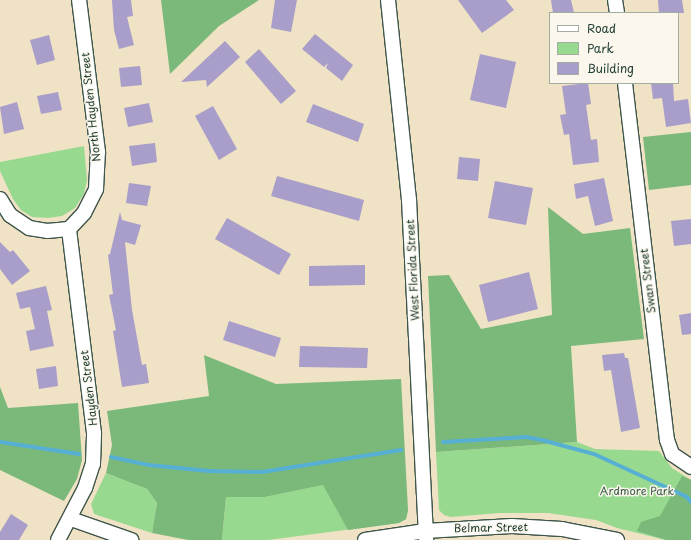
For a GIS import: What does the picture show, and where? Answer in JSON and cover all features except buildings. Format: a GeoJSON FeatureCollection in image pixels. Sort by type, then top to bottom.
{"type":"FeatureCollection","features":[{"type":"Feature","properties":{"kind":"street","name":"North Hayden Street"},"geometry":{"type":"LineString","coordinates":[[70,230],[84,213],[96,189],[98,152],[79,0]]}},
{"type":"Feature","properties":{"kind":"street","name":"West Florida Street"},"geometry":{"type":"LineString","coordinates":[[388,0],[409,200],[425,536]]}},
{"type":"Feature","properties":{"kind":"street"},"geometry":{"type":"LineString","coordinates":[[615,0],[617,12]]}},
{"type":"Feature","properties":{"kind":"street","name":"Swan Street"},"geometry":{"type":"LineString","coordinates":[[625,84],[666,440],[672,454],[691,468]]}},
{"type":"Feature","properties":{"kind":"street"},"geometry":{"type":"LineString","coordinates":[[0,199],[10,215],[29,228],[47,231],[70,230]]}},
{"type":"Feature","properties":{"kind":"street","name":"Hayden Street"},"geometry":{"type":"LineString","coordinates":[[58,540],[71,519],[93,464],[94,433],[70,230]]}},
{"type":"Feature","properties":{"kind":"street"},"geometry":{"type":"LineString","coordinates":[[71,519],[131,540]]}},
{"type":"Feature","properties":{"kind":"street","name":"Belmar Street"},"geometry":{"type":"LineString","coordinates":[[365,540],[425,536],[512,526],[562,529],[617,540]]}},
{"type":"Feature","properties":{"kind":"green space"},"geometry":{"type":"Polygon","coordinates":[[[161,0],[259,0],[219,26],[170,74],[161,0]]]}},
{"type":"Feature","properties":{"kind":"green space"},"geometry":{"type":"Polygon","coordinates":[[[691,132],[691,185],[649,190],[643,137],[691,132]]]}},
{"type":"Feature","properties":{"kind":"green space"},"geometry":{"type":"Polygon","coordinates":[[[84,146],[87,180],[84,194],[75,208],[62,216],[48,218],[32,217],[21,210],[13,199],[0,171],[0,162],[84,146]]]}},
{"type":"Feature","properties":{"kind":"green space"},"geometry":{"type":"Polygon","coordinates":[[[548,207],[583,234],[630,228],[644,339],[571,346],[577,442],[436,452],[428,276],[449,275],[481,329],[552,315],[548,207]]]}},
{"type":"Feature","properties":{"kind":"green space"},"geometry":{"type":"Polygon","coordinates":[[[204,355],[276,384],[401,379],[408,510],[406,519],[399,523],[348,530],[323,485],[265,497],[226,497],[222,540],[188,540],[152,533],[157,503],[147,489],[106,473],[112,445],[107,411],[209,396],[204,355]]]}},
{"type":"Feature","properties":{"kind":"green space"},"geometry":{"type":"Polygon","coordinates":[[[0,387],[8,408],[78,403],[82,460],[77,479],[64,501],[0,470],[0,387]]]}},
{"type":"Feature","properties":{"kind":"green space","name":"Ardmore Park"},"geometry":{"type":"Polygon","coordinates":[[[577,442],[595,449],[659,451],[672,468],[691,480],[666,540],[617,528],[596,520],[548,513],[500,513],[451,517],[444,515],[439,510],[436,452],[577,442]]]}},
{"type":"Feature","properties":{"kind":"green space"},"geometry":{"type":"Polygon","coordinates":[[[106,473],[147,489],[157,503],[152,533],[94,514],[91,504],[106,473]]]}},
{"type":"Feature","properties":{"kind":"green space"},"geometry":{"type":"Polygon","coordinates":[[[682,476],[691,480],[691,540],[666,540],[637,531],[641,522],[660,516],[682,476]]]}},
{"type":"Feature","properties":{"kind":"green space"},"geometry":{"type":"Polygon","coordinates":[[[323,485],[408,511],[406,519],[399,523],[268,540],[222,540],[226,497],[265,497],[323,485]]]}},
{"type":"Feature","properties":{"kind":"waterway"},"geometry":{"type":"LineString","coordinates":[[443,442],[526,437],[542,440],[594,454],[687,497],[691,502]]}},
{"type":"Feature","properties":{"kind":"waterway"},"geometry":{"type":"LineString","coordinates":[[0,442],[79,454]]}},
{"type":"Feature","properties":{"kind":"waterway"},"geometry":{"type":"LineString","coordinates":[[111,457],[148,465],[209,471],[262,472],[401,450]]}}]}
